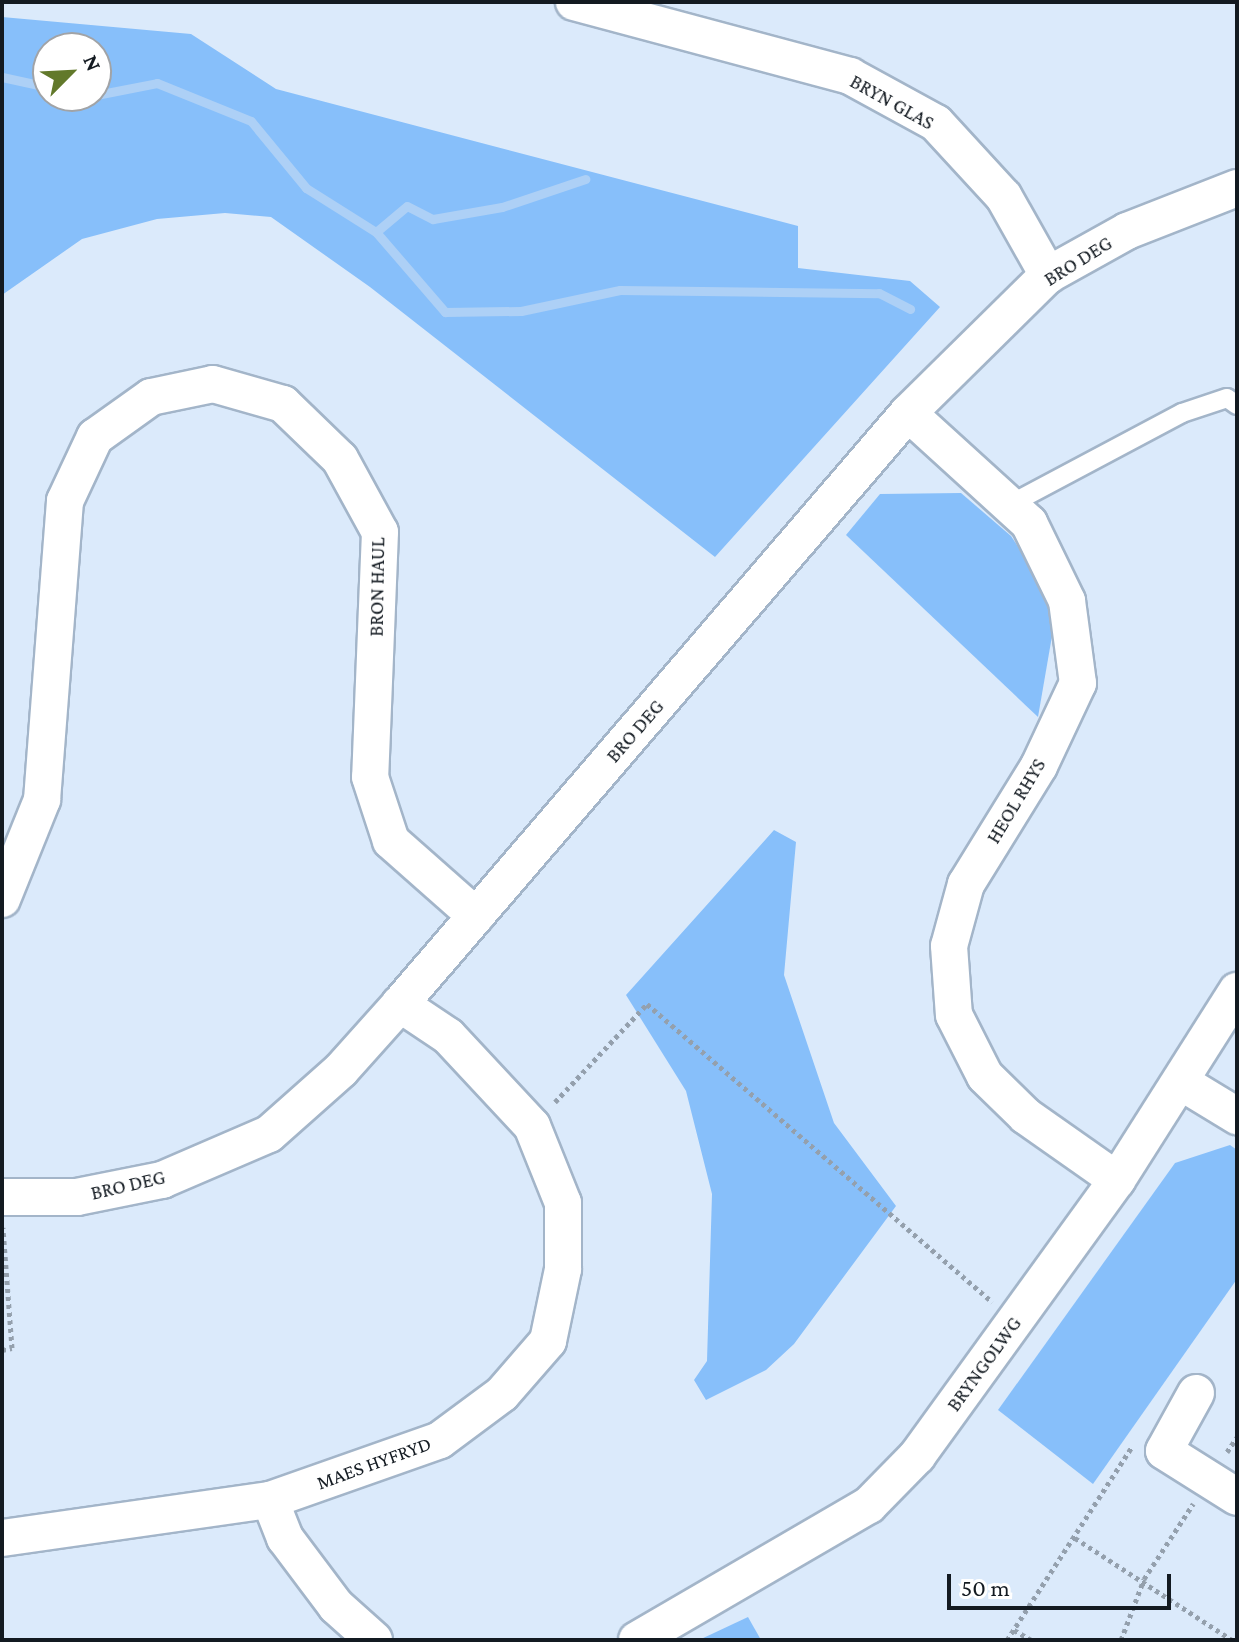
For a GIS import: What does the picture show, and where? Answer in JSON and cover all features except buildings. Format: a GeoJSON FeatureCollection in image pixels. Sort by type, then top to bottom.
{"type":"FeatureCollection","features":[{"type":"Feature","properties":{"kind":"street","name":"BRYN GLAS"},"geometry":{"type":"LineString","coordinates":[[574,2],[850,76],[936,123],[1004,197],[1048,275]]}},
{"type":"Feature","properties":{"kind":"street","name":"BRO DEG"},"geometry":{"type":"LineString","coordinates":[[2,1197],[77,1197],[162,1180],[269,1134],[341,1070],[400,1004],[908,413],[1048,275],[1127,231],[1237,188]]}},
{"type":"Feature","properties":{"kind":"street","name":"BRON HAUL"},"geometry":{"type":"LineString","coordinates":[[2,899],[42,800],[65,501],[95,437],[151,397],[213,384],[283,404],[340,459],[380,532],[370,777],[391,841],[476,916]]}},
{"type":"Feature","properties":{"kind":"street","name":"HEOL RHYS"},"geometry":{"type":"LineString","coordinates":[[908,413],[1029,523],[1067,601],[1078,683],[1039,766],[966,884],[949,946],[954,1015],[985,1076],[1026,1116],[1117,1180]]}},
{"type":"Feature","properties":{"kind":"street","name":"BRYNGOLWG"},"geometry":{"type":"LineString","coordinates":[[637,1640],[869,1505],[917,1456],[1117,1180],[1237,991]]}},
{"type":"Feature","properties":{"kind":"street","name":"MAES HYFRYD"},"geometry":{"type":"LineString","coordinates":[[2,1538],[270,1500],[440,1440],[502,1394],[548,1341],[563,1269],[563,1203],[532,1126],[448,1036],[400,1004]]}},
{"type":"Feature","properties":{"kind":"street"},"geometry":{"type":"LineString","coordinates":[[1181,1082],[1237,1116]]}},
{"type":"Feature","properties":{"kind":"street"},"geometry":{"type":"LineString","coordinates":[[1196,1393],[1164,1451],[1223,1489]]}},
{"type":"Feature","properties":{"kind":"street"},"geometry":{"type":"LineString","coordinates":[[270,1500],[285,1538],[336,1606],[374,1640]]}},
{"type":"Feature","properties":{"kind":"lane"},"geometry":{"type":"LineString","coordinates":[[1009,505],[1182,413],[1227,398],[1237,405]]}},
{"type":"Feature","properties":{"kind":"path"},"geometry":{"type":"LineString","coordinates":[[532,1126],[647,1004],[1015,1321]]}},
{"type":"Feature","properties":{"kind":"path"},"geometry":{"type":"LineString","coordinates":[[2,1220],[12,1348],[2,1350]]}},
{"type":"Feature","properties":{"kind":"path"},"geometry":{"type":"LineString","coordinates":[[1121,1640],[1144,1579],[1223,1489],[1237,1437]]}},
{"type":"Feature","properties":{"kind":"path"},"geometry":{"type":"LineString","coordinates":[[1007,1640],[1131,1448],[1164,1451]]}},
{"type":"Feature","properties":{"kind":"path"},"geometry":{"type":"LineString","coordinates":[[1075,1538],[1144,1579],[1232,1640]]}},
{"type":"Feature","properties":{"kind":"path"},"geometry":{"type":"LineString","coordinates":[[1014,1630],[1031,1640]]}},
{"type":"Feature","properties":{"kind":"shaded area"},"geometry":{"type":"Polygon","coordinates":[[[2,17],[191,34],[276,89],[798,226],[798,268],[910,281],[940,307],[715,557],[370,287],[271,217],[225,213],[157,219],[82,239],[2,295],[2,17]]]}},
{"type":"Feature","properties":{"kind":"shaded area"},"geometry":{"type":"Polygon","coordinates":[[[961,493],[1011,536],[1045,587],[1052,636],[1038,717],[846,535],[880,494],[961,493]]]}},
{"type":"Feature","properties":{"kind":"shaded area"},"geometry":{"type":"Polygon","coordinates":[[[774,830],[796,842],[784,975],[834,1123],[896,1206],[794,1344],[766,1370],[706,1400],[694,1380],[707,1361],[712,1194],[686,1091],[626,995],[774,830]]]}},
{"type":"Feature","properties":{"kind":"shaded area"},"geometry":{"type":"Polygon","coordinates":[[[1230,1145],[1237,1150],[1237,1279],[1093,1484],[998,1410],[1175,1163],[1230,1145]]]}},
{"type":"Feature","properties":{"kind":"shaded area"},"geometry":{"type":"Polygon","coordinates":[[[748,1617],[761,1640],[699,1640],[748,1617]]]}},
{"type":"Feature","properties":{"kind":"waterway"},"geometry":{"type":"LineString","coordinates":[[2,77],[32,84]]}},
{"type":"Feature","properties":{"kind":"waterway"},"geometry":{"type":"LineString","coordinates":[[112,92],[157,83],[251,121],[306,188],[376,232],[445,312],[521,311],[620,290],[879,293],[910,309]]}},
{"type":"Feature","properties":{"kind":"waterway"},"geometry":{"type":"LineString","coordinates":[[376,232],[407,206],[433,219],[502,207],[585,179]]}}]}
